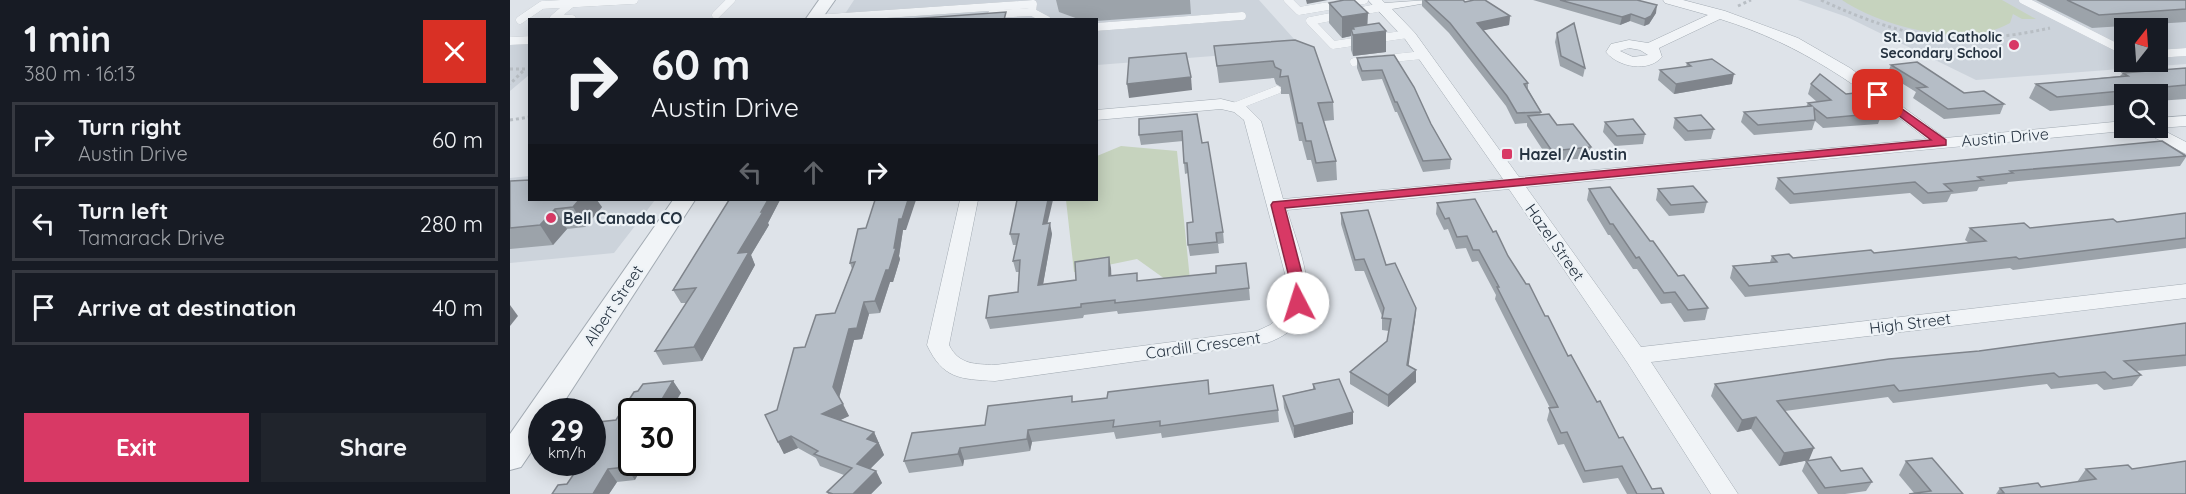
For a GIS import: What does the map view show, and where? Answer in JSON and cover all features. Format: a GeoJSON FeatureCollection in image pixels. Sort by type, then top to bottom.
{"type":"FeatureCollection","features":[{"type":"Feature","properties":{"kind":"street"},"geometry":{"type":"LineString","coordinates":[[814,18],[827,0]]}},
{"type":"Feature","properties":{"kind":"street"},"geometry":{"type":"LineString","coordinates":[[1373,2],[1422,0]]}},
{"type":"Feature","properties":{"kind":"street"},"geometry":{"type":"LineString","coordinates":[[1669,0],[1726,11],[1829,61],[1942,143]]}},
{"type":"Feature","properties":{"kind":"street","name":"Hazel Street"},"geometry":{"type":"LineString","coordinates":[[1373,2],[1408,34],[1515,183],[1635,356],[1725,494]]}},
{"type":"Feature","properties":{"kind":"street"},"geometry":{"type":"LineString","coordinates":[[1649,48],[1726,11]]}},
{"type":"Feature","properties":{"kind":"street"},"geometry":{"type":"LineString","coordinates":[[1098,115],[1221,104],[1236,106]]}},
{"type":"Feature","properties":{"kind":"street","name":"Cardill Crescent"},"geometry":{"type":"LineString","coordinates":[[969,201],[938,345],[944,360],[958,370],[994,373],[1260,338],[1277,333],[1292,318],[1298,303],[1298,285],[1278,205],[1253,121],[1246,111],[1236,106]]}},
{"type":"Feature","properties":{"kind":"street"},"geometry":{"type":"LineString","coordinates":[[2168,122],[2186,121]]}},
{"type":"Feature","properties":{"kind":"street","name":"Austin Drive"},"geometry":{"type":"LineString","coordinates":[[1278,205],[2114,127]]}},
{"type":"Feature","properties":{"kind":"street"},"geometry":{"type":"LineString","coordinates":[[2166,138],[2186,149]]}},
{"type":"Feature","properties":{"kind":"street","name":"Albert Street"},"geometry":{"type":"LineString","coordinates":[[551,398],[683,201]]}},
{"type":"Feature","properties":{"kind":"street","name":"High Street"},"geometry":{"type":"LineString","coordinates":[[1635,356],[2186,291]]}},
{"type":"Feature","properties":{"kind":"street","name":"Albert Street"},"geometry":{"type":"LineString","coordinates":[[510,458],[528,432]]}},
{"type":"Feature","properties":{"kind":"lane"},"geometry":{"type":"LineString","coordinates":[[520,20],[542,5],[634,0]]}},
{"type":"Feature","properties":{"kind":"lane"},"geometry":{"type":"LineString","coordinates":[[716,15],[731,0]]}},
{"type":"Feature","properties":{"kind":"lane"},"geometry":{"type":"LineString","coordinates":[[1288,0],[1299,11],[1373,2]]}},
{"type":"Feature","properties":{"kind":"lane"},"geometry":{"type":"LineString","coordinates":[[2023,0],[2114,46]]}},
{"type":"Feature","properties":{"kind":"lane"},"geometry":{"type":"LineString","coordinates":[[1373,2],[1310,21],[1333,45],[1408,34]]}},
{"type":"Feature","properties":{"kind":"lane"},"geometry":{"type":"LineString","coordinates":[[554,18],[572,3]]}},
{"type":"Feature","properties":{"kind":"lane"},"geometry":{"type":"LineString","coordinates":[[929,18],[1033,8]]}},
{"type":"Feature","properties":{"kind":"lane"},"geometry":{"type":"LineString","coordinates":[[833,18],[1033,8],[1043,18]]}},
{"type":"Feature","properties":{"kind":"lane"},"geometry":{"type":"LineString","coordinates":[[1098,27],[1242,16]]}},
{"type":"Feature","properties":{"kind":"lane"},"geometry":{"type":"LineString","coordinates":[[510,41],[528,40]]}},
{"type":"Feature","properties":{"kind":"lane"},"geometry":{"type":"LineString","coordinates":[[2168,53],[2186,52]]}},
{"type":"Feature","properties":{"kind":"lane"},"geometry":{"type":"LineString","coordinates":[[1354,62],[1423,55]]}},
{"type":"Feature","properties":{"kind":"lane"},"geometry":{"type":"LineString","coordinates":[[1236,106],[1266,92],[1277,90]]}},
{"type":"Feature","properties":{"kind":"path"},"geometry":{"type":"LineString","coordinates":[[1726,11],[1751,0]]}},
{"type":"Feature","properties":{"kind":"path"},"geometry":{"type":"LineString","coordinates":[[1821,0],[1872,24],[1938,39],[2000,39],[2052,27],[2075,26]]}},
{"type":"Feature","properties":{"kind":"path"},"geometry":{"type":"LineString","coordinates":[[510,69],[525,69],[510,84]]}},
{"type":"Feature","properties":{"kind":"path"},"geometry":{"type":"LineString","coordinates":[[510,120],[528,117]]}},
{"type":"Feature","properties":{"kind":"shaded area"},"geometry":{"type":"Polygon","coordinates":[[[854,0],[1259,0],[1303,49],[1098,65],[1098,18],[842,18],[854,0]]]}},
{"type":"Feature","properties":{"kind":"shaded area","name":"St. David Catholic Secondary School"},"geometry":{"type":"Polygon","coordinates":[[[1798,0],[2186,0],[2186,64],[2168,65],[2168,18],[2114,18],[2114,69],[1976,80],[1847,17],[1798,0]]]}},
{"type":"Feature","properties":{"kind":"shaded area"},"geometry":{"type":"Polygon","coordinates":[[[528,44],[528,76],[510,91],[510,45],[528,44]]]}},
{"type":"Feature","properties":{"kind":"shaded area"},"geometry":{"type":"Polygon","coordinates":[[[528,176],[528,201],[654,201],[614,253],[510,263],[510,178],[528,176]]]}},
{"type":"Feature","properties":{"kind":"green space"},"geometry":{"type":"Polygon","coordinates":[[[1842,0],[2002,0],[2036,19],[2022,19],[2013,14],[2010,23],[1992,31],[1948,34],[1901,26],[1879,19],[1842,0]]]}},
{"type":"Feature","properties":{"kind":"green space"},"geometry":{"type":"Polygon","coordinates":[[[1121,146],[1177,151],[1190,280],[1165,279],[1137,259],[1074,272],[1066,201],[1098,201],[1098,156],[1121,146]]]}},
{"type":"Feature","properties":{"kind":"building"},"geometry":{"type":"Polygon","coordinates":[[[1354,0],[1368,13],[1342,17],[1329,3],[1354,0]]]}},
{"type":"Feature","properties":{"kind":"building"},"geometry":{"type":"Polygon","coordinates":[[[1425,0],[1463,0],[1465,2],[1485,0],[1510,16],[1477,23],[1528,83],[1524,84],[1541,112],[1517,113],[1507,96],[1450,23],[1425,0]]]}},
{"type":"Feature","properties":{"kind":"building"},"geometry":{"type":"Polygon","coordinates":[[[1560,0],[1637,0],[1657,5],[1651,16],[1645,19],[1631,14],[1622,17],[1560,0]]]}},
{"type":"Feature","properties":{"kind":"building"},"geometry":{"type":"Polygon","coordinates":[[[2067,0],[2186,0],[2186,9],[2099,15],[2067,0]]]}},
{"type":"Feature","properties":{"kind":"building"},"geometry":{"type":"Polygon","coordinates":[[[1006,12],[1004,18],[924,18],[1006,12]]]}},
{"type":"Feature","properties":{"kind":"building"},"geometry":{"type":"Polygon","coordinates":[[[1379,23],[1386,31],[1353,35],[1351,29],[1354,29],[1353,27],[1379,23]]]}},
{"type":"Feature","properties":{"kind":"building"},"geometry":{"type":"Polygon","coordinates":[[[1574,23],[1585,68],[1561,56],[1557,33],[1574,23]]]}},
{"type":"Feature","properties":{"kind":"building"},"geometry":{"type":"Polygon","coordinates":[[[1295,40],[1314,47],[1333,102],[1318,103],[1336,161],[1316,163],[1311,141],[1306,141],[1302,123],[1298,123],[1288,76],[1280,77],[1281,70],[1275,67],[1273,61],[1217,66],[1214,46],[1295,40]]]}},
{"type":"Feature","properties":{"kind":"building"},"geometry":{"type":"Polygon","coordinates":[[[1186,53],[1191,77],[1127,84],[1129,58],[1186,53]]]}},
{"type":"Feature","properties":{"kind":"building"},"geometry":{"type":"Polygon","coordinates":[[[1394,55],[1414,87],[1451,159],[1423,161],[1382,70],[1362,71],[1357,58],[1394,55]]]}},
{"type":"Feature","properties":{"kind":"building"},"geometry":{"type":"Polygon","coordinates":[[[1712,59],[1734,74],[1676,84],[1660,70],[1691,66],[1687,63],[1712,59]]]}},
{"type":"Feature","properties":{"kind":"building"},"geometry":{"type":"Polygon","coordinates":[[[1917,62],[1964,93],[1984,91],[2004,104],[1948,109],[1917,88],[1927,87],[1891,65],[1917,62]]]}},
{"type":"Feature","properties":{"kind":"building"},"geometry":{"type":"Polygon","coordinates":[[[2186,68],[2186,85],[2168,87],[2168,84],[2114,84],[2114,92],[2057,97],[2036,84],[2128,76],[2123,73],[2168,72],[2168,69],[2186,68]]]}},
{"type":"Feature","properties":{"kind":"building"},"geometry":{"type":"Polygon","coordinates":[[[1820,74],[1846,94],[1855,93],[1882,113],[1827,118],[1814,108],[1815,120],[1758,125],[1744,112],[1812,106],[1808,103],[1831,100],[1811,84],[1820,74]]]}},
{"type":"Feature","properties":{"kind":"building"},"geometry":{"type":"Polygon","coordinates":[[[1197,114],[1202,143],[1208,142],[1223,232],[1216,233],[1217,242],[1188,245],[1187,223],[1193,222],[1187,163],[1184,163],[1182,131],[1139,135],[1139,119],[1197,114]]]}},
{"type":"Feature","properties":{"kind":"building"},"geometry":{"type":"Polygon","coordinates":[[[1549,114],[1557,125],[1573,124],[1591,147],[1552,151],[1528,116],[1549,114]]]}},
{"type":"Feature","properties":{"kind":"building"},"geometry":{"type":"Polygon","coordinates":[[[1701,115],[1714,129],[1688,131],[1675,118],[1701,115]]]}},
{"type":"Feature","properties":{"kind":"building"},"geometry":{"type":"Polygon","coordinates":[[[1633,119],[1645,134],[1617,136],[1605,122],[1633,119]]]}},
{"type":"Feature","properties":{"kind":"building"},"geometry":{"type":"Polygon","coordinates":[[[2162,141],[2186,156],[2010,171],[2013,173],[1978,177],[1983,180],[1944,184],[1952,191],[1928,193],[1915,182],[1794,194],[1778,178],[2162,141]]]}},
{"type":"Feature","properties":{"kind":"building"},"geometry":{"type":"Polygon","coordinates":[[[528,180],[528,201],[578,201],[573,207],[555,209],[540,225],[510,228],[510,181],[528,180]]]}},
{"type":"Feature","properties":{"kind":"building"},"geometry":{"type":"Polygon","coordinates":[[[1693,186],[1707,202],[1671,205],[1658,189],[1693,186]]]}},
{"type":"Feature","properties":{"kind":"building"},"geometry":{"type":"Polygon","coordinates":[[[1610,187],[1678,276],[1684,275],[1708,308],[1688,310],[1675,292],[1664,293],[1639,257],[1636,258],[1613,224],[1610,224],[1589,189],[1610,187]]]}},
{"type":"Feature","properties":{"kind":"building"},"geometry":{"type":"Polygon","coordinates":[[[1475,199],[1493,232],[1496,231],[1508,256],[1526,284],[1529,284],[1545,316],[1548,316],[1568,356],[1571,355],[1597,402],[1600,401],[1619,438],[1623,437],[1652,489],[1661,488],[1664,494],[1637,494],[1622,466],[1585,471],[1567,432],[1561,433],[1549,408],[1558,407],[1479,250],[1473,250],[1467,236],[1457,237],[1449,218],[1445,219],[1437,203],[1475,199]]]}},
{"type":"Feature","properties":{"kind":"building"},"geometry":{"type":"Polygon","coordinates":[[[728,201],[767,201],[738,253],[749,252],[694,347],[655,351],[696,288],[673,290],[728,201]]]}},
{"type":"Feature","properties":{"kind":"building"},"geometry":{"type":"Polygon","coordinates":[[[875,201],[908,201],[902,219],[899,219],[894,248],[896,248],[889,270],[886,270],[875,301],[864,302],[857,328],[849,329],[833,387],[843,404],[822,414],[874,432],[867,439],[878,443],[857,464],[876,471],[853,494],[833,494],[827,492],[852,468],[814,454],[818,451],[791,436],[778,442],[765,415],[777,410],[794,348],[805,347],[816,315],[835,313],[855,262],[850,263],[858,229],[866,228],[875,201]]]}},
{"type":"Feature","properties":{"kind":"building"},"geometry":{"type":"Polygon","coordinates":[[[1017,201],[1048,201],[1043,224],[1050,223],[1038,285],[1076,280],[1075,262],[1109,257],[1109,276],[1137,273],[1137,281],[1216,273],[1216,266],[1246,263],[1249,288],[1115,303],[1115,300],[1081,304],[1081,307],[986,318],[989,296],[1018,292],[1020,260],[1013,261],[1019,234],[1010,234],[1017,201]]]}},
{"type":"Feature","properties":{"kind":"building"},"geometry":{"type":"Polygon","coordinates":[[[1368,210],[1386,265],[1395,263],[1416,308],[1407,365],[1416,370],[1388,395],[1350,372],[1387,341],[1391,319],[1382,318],[1384,308],[1364,259],[1355,260],[1341,213],[1368,210]]]}},
{"type":"Feature","properties":{"kind":"building"},"geometry":{"type":"Polygon","coordinates":[[[2186,213],[2186,238],[2019,259],[2016,257],[1749,286],[1733,266],[1777,262],[1772,256],[1789,254],[1793,258],[1871,250],[1874,253],[1986,241],[1970,228],[2024,223],[2030,228],[2113,219],[2117,222],[2186,213]]]}},
{"type":"Feature","properties":{"kind":"building"},"geometry":{"type":"Polygon","coordinates":[[[2186,323],[2186,355],[2124,361],[2141,375],[2113,379],[2105,372],[2059,377],[2054,373],[1899,391],[1894,385],[1777,401],[1814,448],[1784,453],[1756,417],[1742,420],[1715,384],[1889,359],[1979,351],[2186,323]]]}},
{"type":"Feature","properties":{"kind":"building"},"geometry":{"type":"Polygon","coordinates":[[[1339,379],[1353,412],[1294,426],[1283,396],[1315,389],[1313,384],[1339,379]]]}},
{"type":"Feature","properties":{"kind":"building"},"geometry":{"type":"Polygon","coordinates":[[[1208,380],[1209,394],[1273,385],[1278,410],[1160,426],[1160,421],[1113,427],[1114,420],[1028,430],[1027,439],[960,448],[958,454],[904,461],[912,433],[985,425],[988,406],[1072,396],[1072,402],[1107,398],[1108,392],[1208,380]]]}},
{"type":"Feature","properties":{"kind":"building"},"geometry":{"type":"Polygon","coordinates":[[[673,381],[663,398],[630,398],[643,384],[673,381]]]}},
{"type":"Feature","properties":{"kind":"building"},"geometry":{"type":"Polygon","coordinates":[[[618,417],[618,468],[608,469],[606,472],[606,421],[616,420],[618,417]]]}},
{"type":"Feature","properties":{"kind":"building"},"geometry":{"type":"Polygon","coordinates":[[[1831,457],[1841,471],[1862,468],[1872,482],[1825,488],[1806,461],[1831,457]]]}},
{"type":"Feature","properties":{"kind":"building"},"geometry":{"type":"Polygon","coordinates":[[[1932,458],[1963,494],[1909,494],[1931,491],[1906,461],[1932,458]]]}},
{"type":"Feature","properties":{"kind":"building"},"geometry":{"type":"Polygon","coordinates":[[[2186,461],[2186,494],[1998,494],[2004,493],[2000,488],[2038,483],[2041,487],[2096,479],[2086,469],[2128,465],[2132,469],[2186,461]]]}},
{"type":"Feature","properties":{"kind":"building"},"geometry":{"type":"Polygon","coordinates":[[[572,476],[604,476],[593,494],[552,494],[558,485],[567,484],[572,476]]]}},
{"type":"Feature","properties":{"kind":"place","name":"St. David Catholic Secondary School"},"geometry":{"type":"Point","coordinates":[2014,45]}},
{"type":"Feature","properties":{"kind":"place","name":"Hazel / Austin"},"geometry":{"type":"Point","coordinates":[1507,154]}},
{"type":"Feature","properties":{"kind":"place","name":"Bell Canada CO"},"geometry":{"type":"Point","coordinates":[551,218]}},
{"type":"Feature","properties":{"kind":"route"},"geometry":{"type":"LineString","coordinates":[[1298,303],[1298,285],[1278,205],[1942,143],[1878,95]]}}]}
